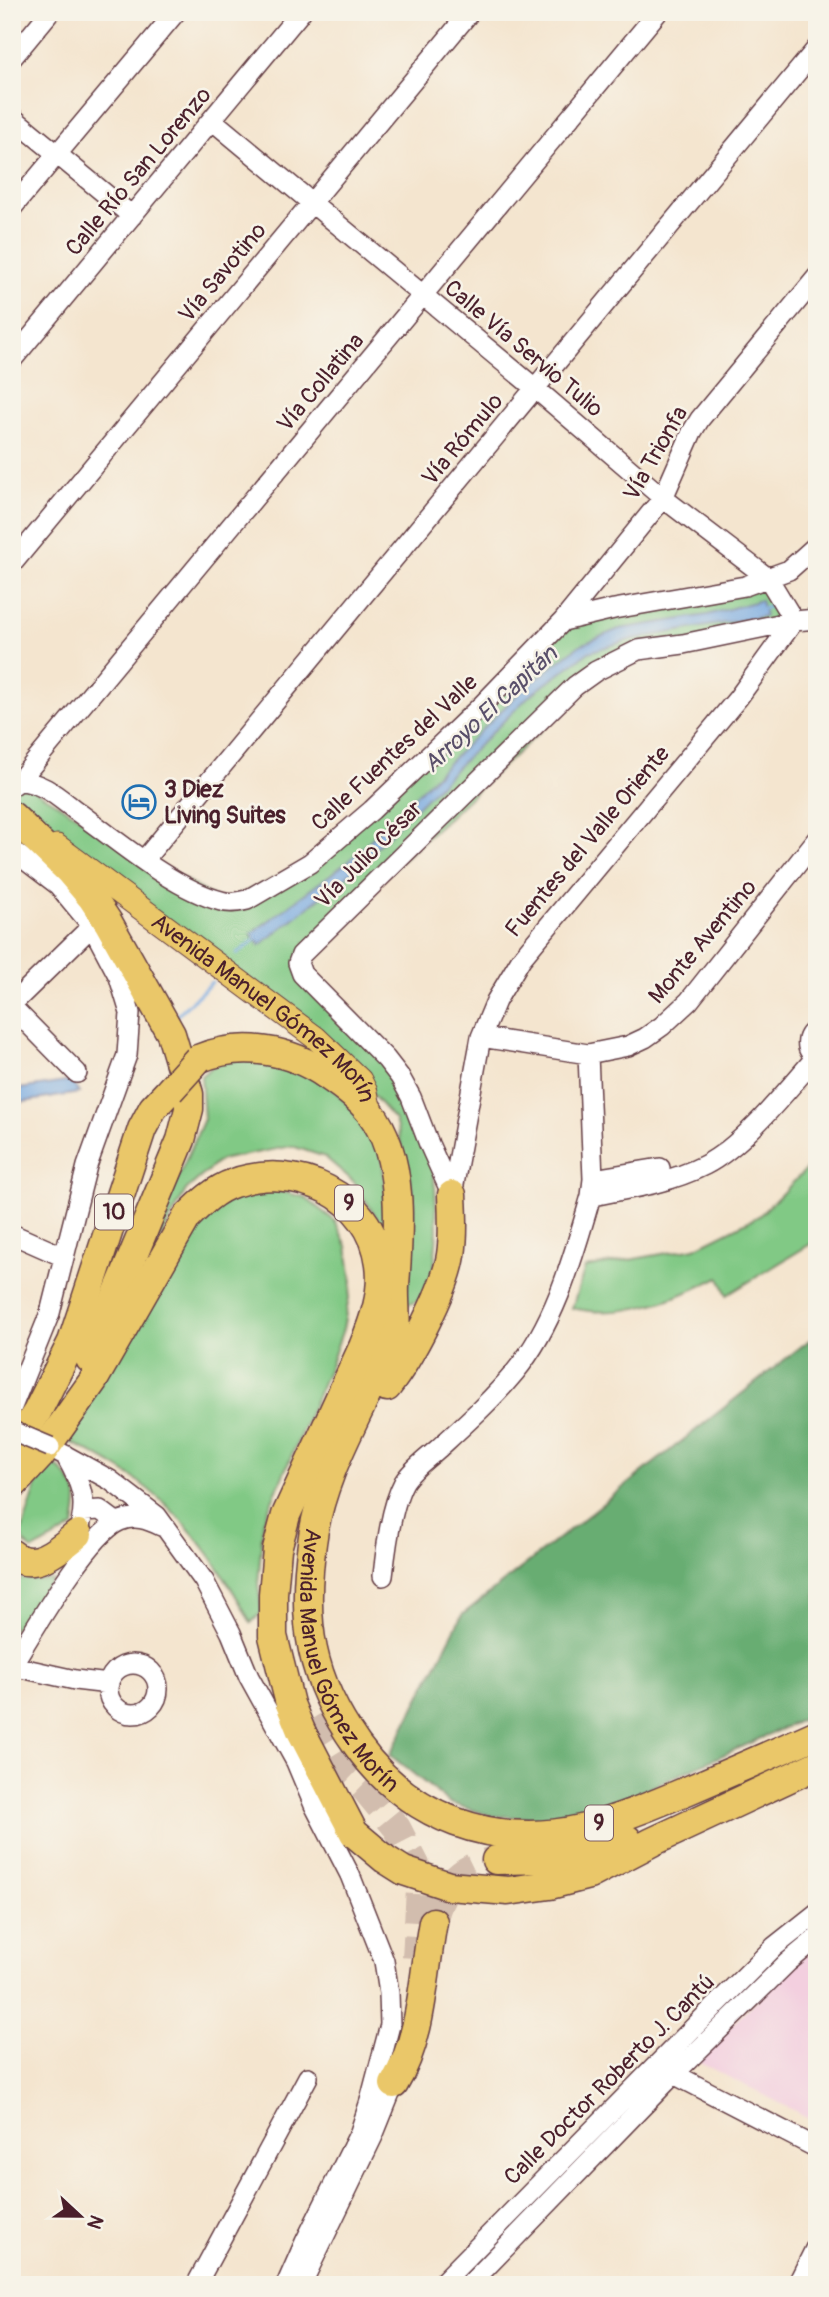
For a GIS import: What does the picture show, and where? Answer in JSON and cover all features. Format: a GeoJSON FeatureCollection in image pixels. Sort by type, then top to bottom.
{"type":"FeatureCollection","features":[{"type":"Feature","properties":{"kind":"highway"},"geometry":{"type":"LineString","coordinates":[[12,814],[69,871],[108,922],[171,1034],[189,1094],[189,1109],[181,1140],[51,1452],[12,1503]]}},
{"type":"Feature","properties":{"kind":"highway","name":"10"},"geometry":{"type":"LineString","coordinates":[[12,1451],[37,1412],[72,1342],[138,1139],[153,1108],[198,1059],[223,1050],[254,1048],[298,1059],[334,1080],[370,1112]]}},
{"type":"Feature","properties":{"kind":"highway","name":"Avenida Manuel Gómez Morín"},"geometry":{"type":"LineString","coordinates":[[370,1112],[389,1152],[397,1190],[400,1232],[394,1336],[323,1493],[312,1539],[306,1595],[314,1656],[325,1690],[344,1726],[364,1755],[403,1793],[430,1813],[474,1828],[521,1836],[582,1829],[620,1817],[817,1734]]}},
{"type":"Feature","properties":{"kind":"highway","name":"Avenida Manuel Gómez Morín"},"geometry":{"type":"LineString","coordinates":[[51,1452],[64,1425],[107,1360],[177,1232],[194,1210],[218,1191],[249,1178],[287,1176],[309,1181],[332,1191],[360,1215],[376,1244],[381,1265],[381,1292],[363,1347],[286,1516],[277,1549],[273,1636],[290,1704],[301,1731],[354,1833],[404,1871],[449,1886],[508,1891],[550,1885],[589,1875],[817,1765]]}},
{"type":"Feature","properties":{"kind":"highway"},"geometry":{"type":"LineString","coordinates":[[343,1445],[394,1378],[424,1325],[451,1256],[452,1195]]}},
{"type":"Feature","properties":{"kind":"highway"},"geometry":{"type":"LineString","coordinates":[[12,1486],[51,1452]]}},
{"type":"Feature","properties":{"kind":"highway"},"geometry":{"type":"LineString","coordinates":[[312,1719],[290,1642],[287,1589],[290,1560],[323,1493]]}},
{"type":"Feature","properties":{"kind":"highway"},"geometry":{"type":"LineString","coordinates":[[12,1554],[15,1558],[27,1561],[41,1559],[57,1551],[81,1522]]}},
{"type":"Feature","properties":{"kind":"highway"},"geometry":{"type":"LineString","coordinates":[[296,1762],[335,1819],[354,1833]]}},
{"type":"Feature","properties":{"kind":"highway"},"geometry":{"type":"LineString","coordinates":[[496,1860],[552,1859],[587,1853],[695,1811],[747,1797]]}},
{"type":"Feature","properties":{"kind":"highway"},"geometry":{"type":"LineString","coordinates":[[394,2084],[406,2065],[416,2024],[433,1922]]}},
{"type":"Feature","properties":{"kind":"highway"},"geometry":{"type":"LineString","coordinates":[[394,2084],[406,2032],[414,1978]]}},
{"type":"Feature","properties":{"kind":"main road","name":"Avenida Manuel Gómez Morín"},"geometry":{"type":"LineString","coordinates":[[12,814],[316,1038],[359,1080],[366,1092],[370,1112]]}},
{"type":"Feature","properties":{"kind":"street"},"geometry":{"type":"LineString","coordinates":[[12,58],[50,12]]}},
{"type":"Feature","properties":{"kind":"street"},"geometry":{"type":"LineString","coordinates":[[12,208],[176,12]]}},
{"type":"Feature","properties":{"kind":"street","name":"Calle Río San Lorenzo"},"geometry":{"type":"LineString","coordinates":[[12,360],[301,12]]}},
{"type":"Feature","properties":{"kind":"street","name":"Vía Savotino"},"geometry":{"type":"LineString","coordinates":[[12,564],[470,12]]}},
{"type":"Feature","properties":{"kind":"street","name":"Vía Collatina"},"geometry":{"type":"LineString","coordinates":[[16,784],[658,12]]}},
{"type":"Feature","properties":{"kind":"street","name":"Vía Rómulo"},"geometry":{"type":"LineString","coordinates":[[144,860],[817,48]]}},
{"type":"Feature","properties":{"kind":"street"},"geometry":{"type":"LineString","coordinates":[[12,117],[132,216]]}},
{"type":"Feature","properties":{"kind":"street","name":"Calle Vía Servio Tulio"},"geometry":{"type":"LineString","coordinates":[[212,120],[663,498],[768,578],[794,621]]}},
{"type":"Feature","properties":{"kind":"street","name":"Vía Trionfa"},"geometry":{"type":"LineString","coordinates":[[563,621],[663,498],[700,419],[817,277]]}},
{"type":"Feature","properties":{"kind":"street"},"geometry":{"type":"LineString","coordinates":[[563,621],[614,609],[745,586],[789,570],[817,545]]}},
{"type":"Feature","properties":{"kind":"street"},"geometry":{"type":"LineString","coordinates":[[794,621],[817,619]]}},
{"type":"Feature","properties":{"kind":"street","name":"Calle Fuentes del Valle"},"geometry":{"type":"LineString","coordinates":[[16,784],[41,785],[144,860],[192,890],[222,902],[237,902],[260,894],[310,863],[372,810],[482,705],[563,621]]}},
{"type":"Feature","properties":{"kind":"street","name":"Vía Julio César"},"geometry":{"type":"LineString","coordinates":[[429,1144],[411,1097],[400,1077],[386,1059],[302,974],[298,963],[301,955],[575,686],[596,671],[638,650],[683,644],[794,621]]}},
{"type":"Feature","properties":{"kind":"street","name":"Fuentes del Valle Oriente"},"geometry":{"type":"LineString","coordinates":[[452,1195],[481,1037],[496,1001],[521,959],[738,698],[794,621]]}},
{"type":"Feature","properties":{"kind":"street","name":"Monte Aventino"},"geometry":{"type":"LineString","coordinates":[[481,1037],[588,1054],[628,1046],[645,1038],[689,1001],[817,839]]}},
{"type":"Feature","properties":{"kind":"street"},"geometry":{"type":"LineString","coordinates":[[12,850],[58,885],[92,926],[123,988],[130,1013],[127,1055],[87,1166],[50,1313],[12,1407]]}},
{"type":"Feature","properties":{"kind":"street"},"geometry":{"type":"LineString","coordinates":[[77,1073],[12,1006],[92,926]]}},
{"type":"Feature","properties":{"kind":"street"},"geometry":{"type":"LineString","coordinates":[[592,1188],[701,1154],[728,1137],[814,1055],[808,1037],[817,1029]]}},
{"type":"Feature","properties":{"kind":"street"},"geometry":{"type":"LineString","coordinates":[[383,1576],[386,1547],[405,1480],[485,1406],[516,1371],[532,1349],[560,1293],[592,1188],[588,1054]]}},
{"type":"Feature","properties":{"kind":"street"},"geometry":{"type":"LineString","coordinates":[[452,1195],[429,1144],[463,1138]]}},
{"type":"Feature","properties":{"kind":"street"},"geometry":{"type":"LineString","coordinates":[[12,1234],[64,1257]]}},
{"type":"Feature","properties":{"kind":"street"},"geometry":{"type":"LineString","coordinates":[[12,1431],[118,1486],[157,1516],[204,1581],[231,1633],[249,1677],[296,1762],[314,1805],[360,1897],[384,1961],[390,2025],[360,2132],[286,2285]]}},
{"type":"Feature","properties":{"kind":"street"},"geometry":{"type":"LineString","coordinates":[[51,1452],[82,1488],[81,1522],[54,1596]]}},
{"type":"Feature","properties":{"kind":"street"},"geometry":{"type":"LineString","coordinates":[[81,1522],[100,1510],[116,1522]]}},
{"type":"Feature","properties":{"kind":"street"},"geometry":{"type":"LineString","coordinates":[[108,1684],[75,1680],[12,1666],[54,1596],[98,1538],[116,1522],[139,1517],[168,1530]]}},
{"type":"Feature","properties":{"kind":"street","name":"Calle Doctor Roberto J. Cantú"},"geometry":{"type":"LineString","coordinates":[[469,2285],[774,1947],[817,1913]]}},
{"type":"Feature","properties":{"kind":"street","name":"Calle Doctor Roberto J. Cantú"},"geometry":{"type":"LineString","coordinates":[[440,2285],[665,2070],[817,1938]]}},
{"type":"Feature","properties":{"kind":"street"},"geometry":{"type":"LineString","coordinates":[[665,2070],[817,2148]]}},
{"type":"Feature","properties":{"kind":"street"},"geometry":{"type":"LineString","coordinates":[[196,2285],[308,2077]]}},
{"type":"Feature","properties":{"kind":"street"},"geometry":{"type":"LineString","coordinates":[[301,2285],[373,2136],[394,2084]]}},
{"type":"Feature","properties":{"kind":"street"},"geometry":{"type":"LineString","coordinates":[[797,2285],[817,2245]]}},
{"type":"Feature","properties":{"kind":"shaded area"},"geometry":{"type":"Polygon","coordinates":[[[817,1943],[817,2122],[695,2060],[817,1943]]]}},
{"type":"Feature","properties":{"kind":"green space"},"geometry":{"type":"Polygon","coordinates":[[[768,578],[794,621],[619,658],[301,955],[302,974],[386,1059],[429,1144],[437,1230],[434,1270],[427,1290],[418,1301],[404,1306],[409,1275],[414,1195],[395,1120],[340,1058],[12,812],[12,786],[19,781],[222,902],[310,863],[563,621],[768,578]]]}},
{"type":"Feature","properties":{"kind":"green space"},"geometry":{"type":"Polygon","coordinates":[[[241,1054],[315,1070],[380,1138],[390,1238],[353,1181],[325,1157],[292,1146],[220,1160],[186,1190],[107,1339],[204,1119],[201,1076],[212,1067],[241,1054]]]}},
{"type":"Feature","properties":{"kind":"green space"},"geometry":{"type":"Polygon","coordinates":[[[817,1159],[817,1240],[727,1295],[719,1277],[666,1300],[629,1310],[591,1311],[572,1308],[585,1268],[695,1248],[759,1216],[817,1159]]]}},
{"type":"Feature","properties":{"kind":"green space"},"geometry":{"type":"Polygon","coordinates":[[[274,1190],[304,1197],[335,1221],[347,1246],[352,1282],[343,1329],[330,1366],[263,1522],[258,1585],[262,1612],[251,1623],[211,1557],[160,1499],[140,1482],[110,1463],[55,1435],[209,1196],[274,1190]]]}},
{"type":"Feature","properties":{"kind":"green space"},"geometry":{"type":"Polygon","coordinates":[[[817,1334],[817,1713],[656,1785],[619,1805],[588,1814],[540,1818],[492,1816],[450,1803],[390,1755],[462,1615],[817,1334]]]}},
{"type":"Feature","properties":{"kind":"green space"},"geometry":{"type":"Polygon","coordinates":[[[45,1460],[64,1473],[76,1492],[74,1527],[33,1550],[25,1544],[21,1534],[45,1460]]]}},
{"type":"Feature","properties":{"kind":"green space"},"geometry":{"type":"Polygon","coordinates":[[[12,1574],[19,1579],[53,1580],[12,1631],[12,1574]]]}},
{"type":"Feature","properties":{"kind":"water"},"geometry":{"type":"Polygon","coordinates":[[[761,600],[765,616],[633,639],[589,652],[528,697],[345,878],[260,945],[251,934],[350,860],[520,692],[580,645],[619,629],[707,615],[761,600]]]}},
{"type":"Feature","properties":{"kind":"water"},"geometry":{"type":"Polygon","coordinates":[[[71,1081],[79,1093],[17,1103],[12,1110],[12,1090],[71,1081]]]}},
{"type":"Feature","properties":{"kind":"waterway","name":"Arroyo El Capitán"},"geometry":{"type":"LineString","coordinates":[[759,610],[775,604]]}},
{"type":"Feature","properties":{"kind":"waterway","name":"Arroyo El Capitán"},"geometry":{"type":"LineString","coordinates":[[237,954],[257,938]]}},
{"type":"Feature","properties":{"kind":"waterway","name":"Arroyo El Capitán"},"geometry":{"type":"LineString","coordinates":[[174,1018],[212,982]]}},
{"type":"Feature","properties":{"kind":"tunnel"},"geometry":{"type":"LineString","coordinates":[[312,1719],[342,1767],[365,1789],[397,1828],[416,1865],[420,1889],[416,1958]]}},
{"type":"Feature","properties":{"kind":"tunnel"},"geometry":{"type":"LineString","coordinates":[[433,1922],[441,1899],[454,1880],[473,1867],[496,1860]]}},
{"type":"Feature","properties":{"kind":"place","name":"3 Diez Living Suites"},"geometry":{"type":"Point","coordinates":[139,802]}}]}
